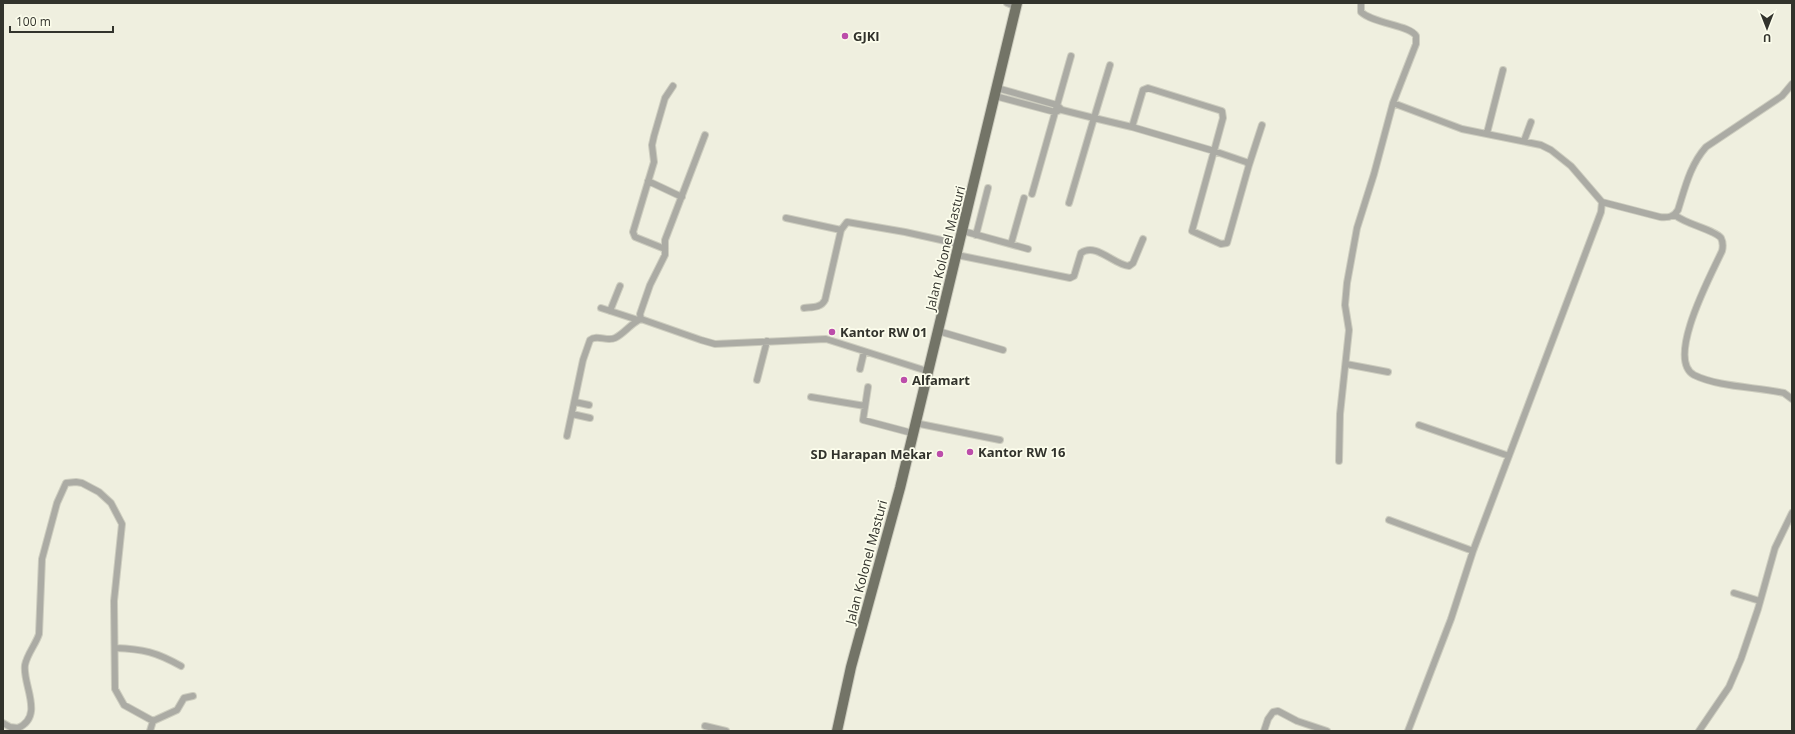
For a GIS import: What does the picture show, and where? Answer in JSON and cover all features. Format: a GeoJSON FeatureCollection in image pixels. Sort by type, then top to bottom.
{"type":"FeatureCollection","features":[{"type":"Feature","properties":{"kind":"main road","name":"Jalan Kolonel Masturi"},"geometry":{"type":"LineString","coordinates":[[836,731],[964,228],[996,92],[1014,4]]}},
{"type":"Feature","properties":{"kind":"street"},"geometry":{"type":"LineString","coordinates":[[1338,461],[1340,414],[1349,330],[1345,305],[1357,228],[1374,174],[1393,103],[1416,44],[1415,34],[1408,30],[1382,23],[1364,15],[1361,12],[1361,3]]}},
{"type":"Feature","properties":{"kind":"street"},"geometry":{"type":"LineString","coordinates":[[1032,194],[1055,112],[1059,107],[1071,56]]}},
{"type":"Feature","properties":{"kind":"street"},"geometry":{"type":"LineString","coordinates":[[1069,203],[1110,65]]}},
{"type":"Feature","properties":{"kind":"street"},"geometry":{"type":"LineString","coordinates":[[1486,133],[1502,70]]}},
{"type":"Feature","properties":{"kind":"street"},"geometry":{"type":"LineString","coordinates":[[1393,103],[1452,126],[1541,145],[1561,157],[1571,166],[1602,202],[1660,217],[1669,217],[1675,215],[1678,210],[1689,174],[1700,153],[1706,147],[1782,96],[1792,84]]}},
{"type":"Feature","properties":{"kind":"street"},"geometry":{"type":"LineString","coordinates":[[664,249],[633,235],[654,162],[652,145],[654,136],[665,98],[673,86]]}},
{"type":"Feature","properties":{"kind":"street"},"geometry":{"type":"LineString","coordinates":[[1132,127],[1145,88],[1220,109],[1223,114],[1214,152],[1192,229],[1196,234],[1221,244],[1225,244],[1228,242],[1249,165],[1262,125]]}},
{"type":"Feature","properties":{"kind":"street"},"geometry":{"type":"LineString","coordinates":[[996,92],[1132,127],[1246,162],[1249,165]]}},
{"type":"Feature","properties":{"kind":"street"},"geometry":{"type":"LineString","coordinates":[[996,92],[1055,112]]}},
{"type":"Feature","properties":{"kind":"street"},"geometry":{"type":"LineString","coordinates":[[1524,141],[1531,122]]}},
{"type":"Feature","properties":{"kind":"street"},"geometry":{"type":"LineString","coordinates":[[640,320],[640,314],[650,285],[663,258],[665,240],[705,135]]}},
{"type":"Feature","properties":{"kind":"street"},"geometry":{"type":"LineString","coordinates":[[648,181],[682,197]]}},
{"type":"Feature","properties":{"kind":"street"},"geometry":{"type":"LineString","coordinates":[[976,235],[988,188]]}},
{"type":"Feature","properties":{"kind":"street"},"geometry":{"type":"LineString","coordinates":[[1011,244],[1024,198]]}},
{"type":"Feature","properties":{"kind":"street"},"geometry":{"type":"LineString","coordinates":[[1408,731],[1451,619],[1473,550],[1601,212],[1602,202]]}},
{"type":"Feature","properties":{"kind":"street"},"geometry":{"type":"LineString","coordinates":[[1675,215],[1680,220],[1717,235],[1722,242],[1722,251],[1686,337],[1684,359],[1688,371],[1709,380],[1784,393],[1792,399]]}},
{"type":"Feature","properties":{"kind":"street"},"geometry":{"type":"LineString","coordinates":[[786,218],[841,230]]}},
{"type":"Feature","properties":{"kind":"street"},"geometry":{"type":"LineString","coordinates":[[804,308],[822,305],[825,300],[841,230],[847,222],[960,244]]}},
{"type":"Feature","properties":{"kind":"street"},"geometry":{"type":"LineString","coordinates":[[964,228],[978,227]]}},
{"type":"Feature","properties":{"kind":"street"},"geometry":{"type":"LineString","coordinates":[[964,228],[976,235],[1028,249]]}},
{"type":"Feature","properties":{"kind":"street"},"geometry":{"type":"LineString","coordinates":[[957,255],[1070,278],[1074,276],[1081,253],[1087,250],[1095,251],[1129,266],[1133,263],[1143,239]]}},
{"type":"Feature","properties":{"kind":"street"},"geometry":{"type":"LineString","coordinates":[[610,311],[620,286]]}},
{"type":"Feature","properties":{"kind":"street"},"geometry":{"type":"LineString","coordinates":[[601,308],[710,343],[826,339],[927,372]]}},
{"type":"Feature","properties":{"kind":"street"},"geometry":{"type":"LineString","coordinates":[[567,436],[583,360],[590,340],[595,337],[607,339],[616,338],[640,320]]}},
{"type":"Feature","properties":{"kind":"street"},"geometry":{"type":"LineString","coordinates":[[938,331],[1003,350]]}},
{"type":"Feature","properties":{"kind":"street"},"geometry":{"type":"LineString","coordinates":[[757,380],[767,341]]}},
{"type":"Feature","properties":{"kind":"street"},"geometry":{"type":"LineString","coordinates":[[860,369],[864,352]]}},
{"type":"Feature","properties":{"kind":"street"},"geometry":{"type":"LineString","coordinates":[[1346,364],[1388,372]]}},
{"type":"Feature","properties":{"kind":"street"},"geometry":{"type":"LineString","coordinates":[[868,387],[863,420],[1000,440]]}},
{"type":"Feature","properties":{"kind":"street"},"geometry":{"type":"LineString","coordinates":[[811,397],[864,406]]}},
{"type":"Feature","properties":{"kind":"street"},"geometry":{"type":"LineString","coordinates":[[575,402],[589,405]]}},
{"type":"Feature","properties":{"kind":"street"},"geometry":{"type":"LineString","coordinates":[[572,414],[590,418]]}},
{"type":"Feature","properties":{"kind":"street"},"geometry":{"type":"LineString","coordinates":[[1419,425],[1509,456]]}},
{"type":"Feature","properties":{"kind":"street"},"geometry":{"type":"LineString","coordinates":[[3,723],[10,727],[18,728],[27,721],[30,714],[31,703],[25,664],[39,634],[42,559],[44,547],[57,503],[66,483],[82,483],[104,496],[111,503],[122,524],[114,601],[116,694],[129,709],[153,721]]}},
{"type":"Feature","properties":{"kind":"street"},"geometry":{"type":"LineString","coordinates":[[1699,731],[1729,687],[1741,659],[1775,548],[1792,513]]}},
{"type":"Feature","properties":{"kind":"street"},"geometry":{"type":"LineString","coordinates":[[1389,520],[1473,550]]}},
{"type":"Feature","properties":{"kind":"street"},"geometry":{"type":"LineString","coordinates":[[1734,593],[1760,601]]}},
{"type":"Feature","properties":{"kind":"street"},"geometry":{"type":"LineString","coordinates":[[115,648],[154,652],[181,666]]}},
{"type":"Feature","properties":{"kind":"street"},"geometry":{"type":"LineString","coordinates":[[150,731],[153,721],[177,710],[184,698],[193,696]]}},
{"type":"Feature","properties":{"kind":"street"},"geometry":{"type":"LineString","coordinates":[[1264,731],[1268,719],[1273,712],[1278,711],[1297,721],[1327,731]]}},
{"type":"Feature","properties":{"kind":"street"},"geometry":{"type":"LineString","coordinates":[[705,726],[726,731]]}},
{"type":"Feature","properties":{"kind":"place","name":"GJKI"},"geometry":{"type":"Point","coordinates":[845,36]}},
{"type":"Feature","properties":{"kind":"place","name":"Kantor RW 01"},"geometry":{"type":"Point","coordinates":[832,332]}},
{"type":"Feature","properties":{"kind":"place","name":"Alfamart"},"geometry":{"type":"Point","coordinates":[904,380]}},
{"type":"Feature","properties":{"kind":"place","name":"Kantor RW 16"},"geometry":{"type":"Point","coordinates":[970,452]}},
{"type":"Feature","properties":{"kind":"place","name":"SD Harapan Mekar"},"geometry":{"type":"Point","coordinates":[940,454]}}]}
